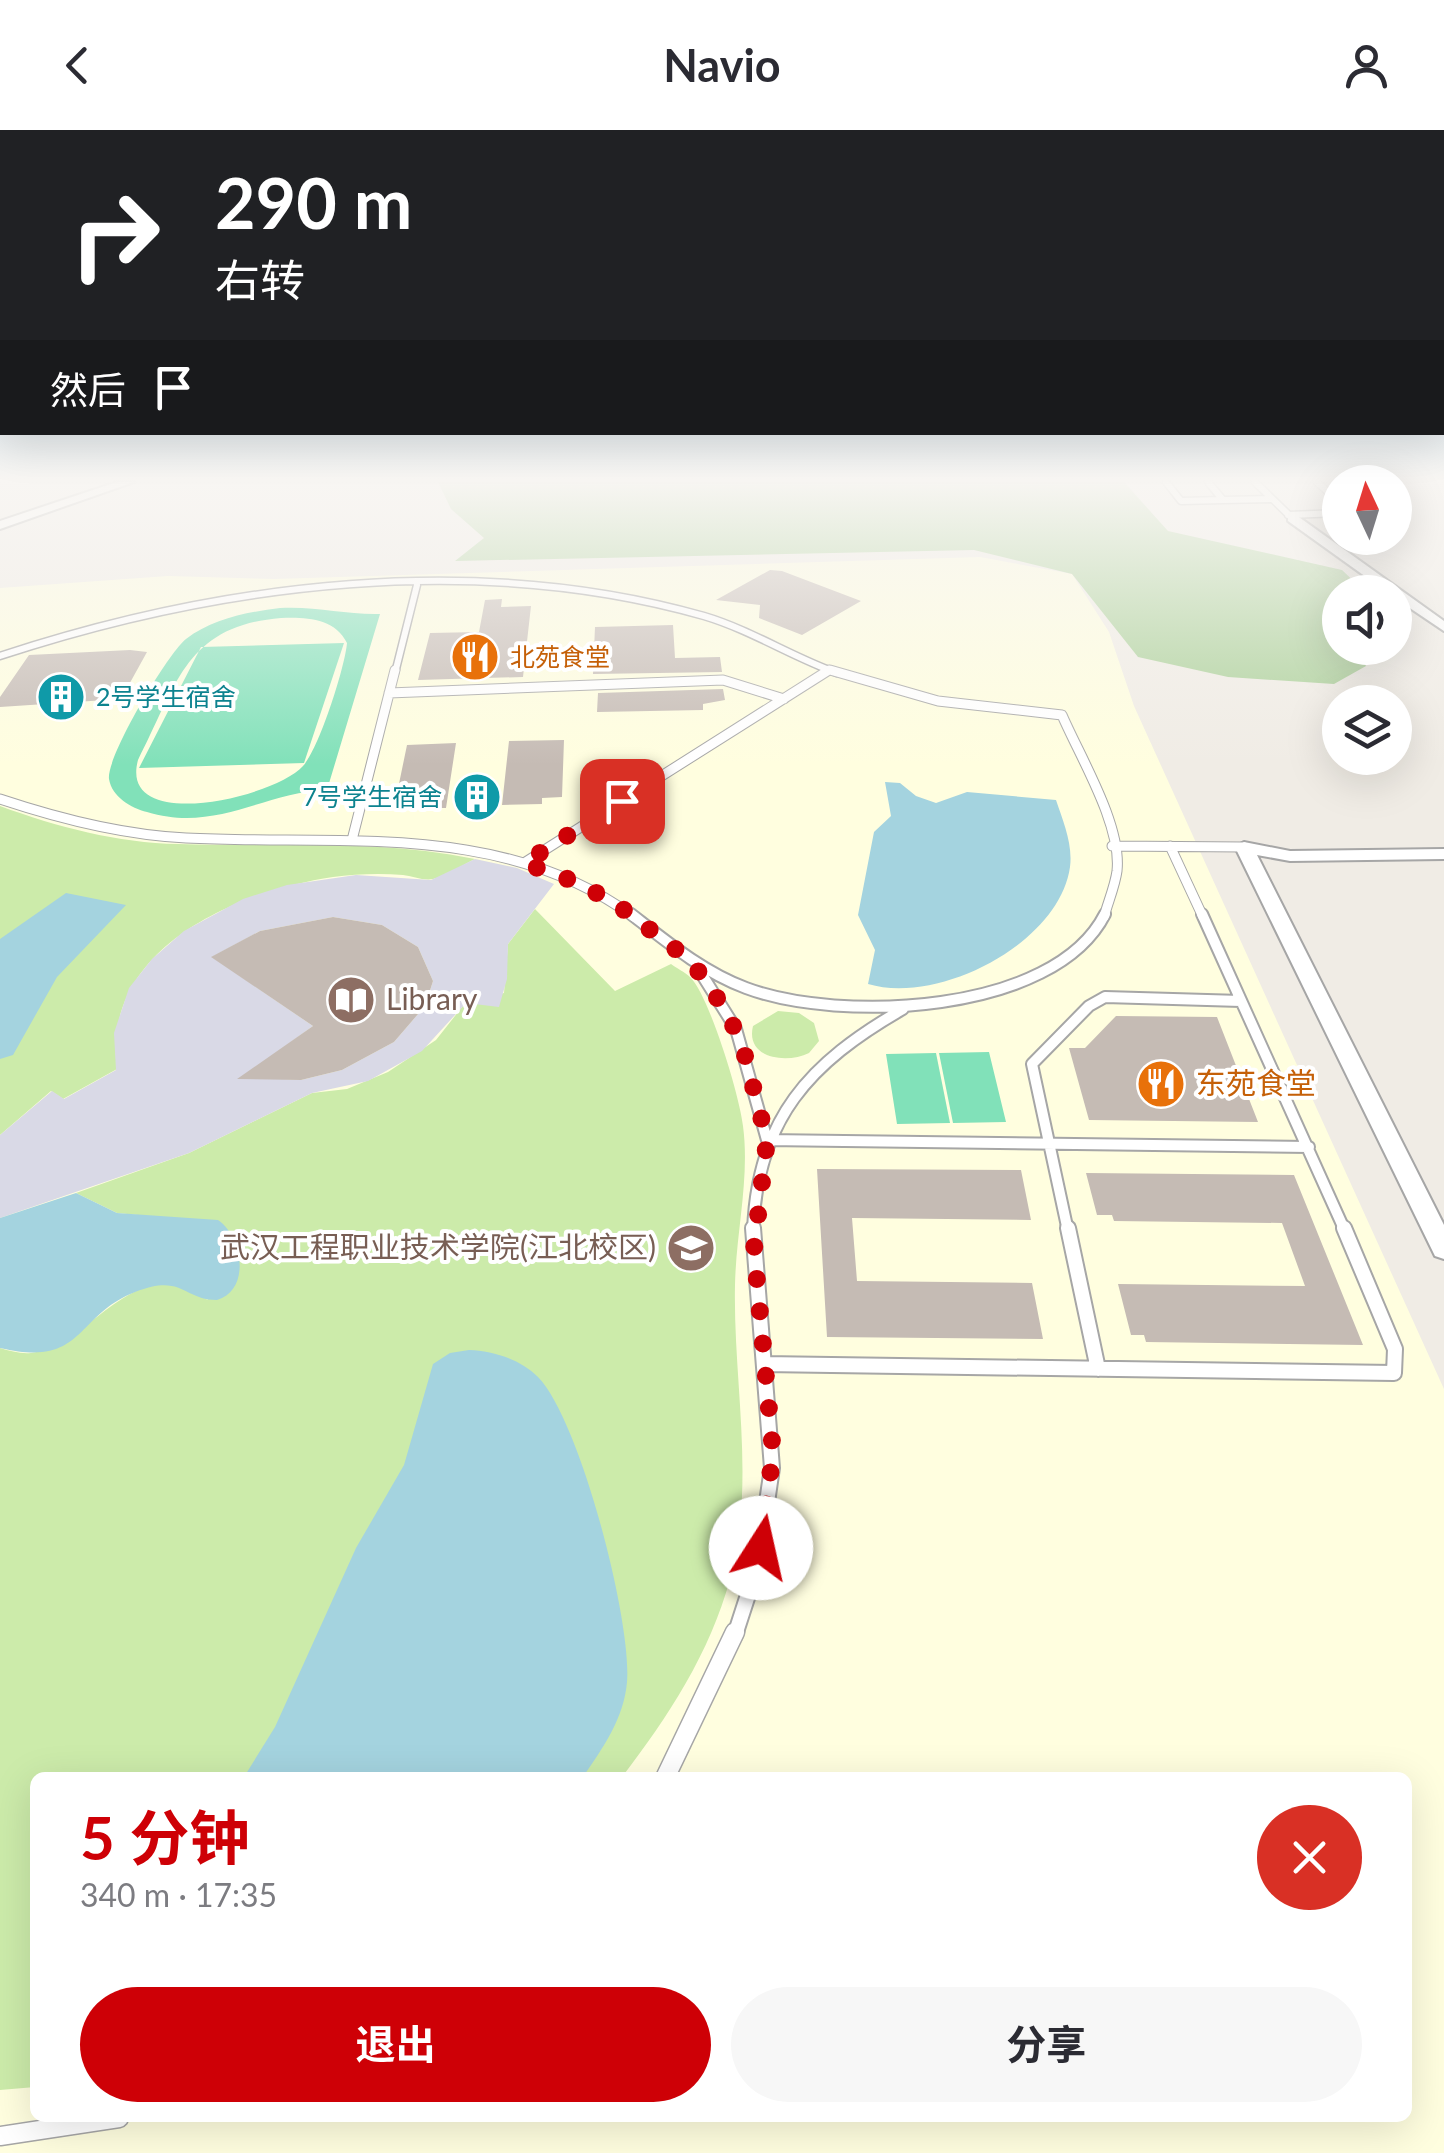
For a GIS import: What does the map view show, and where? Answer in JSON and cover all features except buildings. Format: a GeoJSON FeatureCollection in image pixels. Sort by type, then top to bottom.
{"type":"FeatureCollection","features":[{"type":"Feature","properties":{"kind":"street"},"geometry":{"type":"LineString","coordinates":[[1374,576],[1444,627]]}},
{"type":"Feature","properties":{"kind":"street"},"geometry":{"type":"LineString","coordinates":[[1244,847],[1282,840],[1444,839]]}},
{"type":"Feature","properties":{"kind":"street"},"geometry":{"type":"LineString","coordinates":[[1244,847],[1290,856],[1444,854]]}},
{"type":"Feature","properties":{"kind":"street"},"geometry":{"type":"LineString","coordinates":[[1244,847],[1444,1249]]}},
{"type":"Feature","properties":{"kind":"lane"},"geometry":{"type":"LineString","coordinates":[[0,656],[87,627],[202,602],[311,588],[417,585],[563,591],[658,604],[718,620],[830,670],[952,703],[1062,715],[1118,868],[1107,906],[1090,934],[1062,959],[998,990],[907,1007],[830,1007],[779,999],[732,983],[691,961],[615,903],[576,882],[524,863],[448,846],[156,836],[108,828],[0,799]]}},
{"type":"Feature","properties":{"kind":"lane"},"geometry":{"type":"LineString","coordinates":[[352,840],[417,585]]}},
{"type":"Feature","properties":{"kind":"lane"},"geometry":{"type":"LineString","coordinates":[[524,863],[830,670]]}},
{"type":"Feature","properties":{"kind":"lane"},"geometry":{"type":"LineString","coordinates":[[389,694],[724,680],[784,699]]}},
{"type":"Feature","properties":{"kind":"lane"},"geometry":{"type":"LineString","coordinates":[[1112,846],[1244,847]]}},
{"type":"Feature","properties":{"kind":"lane"},"geometry":{"type":"LineString","coordinates":[[764,1364],[1394,1373],[1395,1349],[1308,1147],[1170,846]]}},
{"type":"Feature","properties":{"kind":"lane"},"geometry":{"type":"LineString","coordinates":[[668,1772],[729,1654],[757,1569],[773,1452],[754,1249],[767,1140],[736,1029],[691,961]]}},
{"type":"Feature","properties":{"kind":"lane"},"geometry":{"type":"LineString","coordinates":[[1098,1369],[1032,1064],[1089,1006],[1105,998],[1240,1001]]}},
{"type":"Feature","properties":{"kind":"lane"},"geometry":{"type":"LineString","coordinates":[[767,1140],[798,1096],[836,1056],[907,1007]]}},
{"type":"Feature","properties":{"kind":"lane"},"geometry":{"type":"LineString","coordinates":[[767,1140],[1308,1147]]}},
{"type":"Feature","properties":{"kind":"lane"},"geometry":{"type":"LineString","coordinates":[[0,2136],[93,2122]]}},
{"type":"Feature","properties":{"kind":"shaded area","name":"武汉工程职业技术学院(江北校区)"},"geometry":{"type":"Polygon","coordinates":[[[182,576],[1074,576],[1109,632],[1134,706],[1444,1389],[1444,2153],[0,2153],[0,588],[182,576]]]}},
{"type":"Feature","properties":{"kind":"shaded area"},"geometry":{"type":"Polygon","coordinates":[[[475,859],[517,868],[554,884],[508,944],[507,979],[499,1007],[466,1003],[422,1051],[368,1081],[312,1093],[189,1153],[0,1218],[0,1135],[52,1091],[64,1099],[116,1070],[114,1033],[129,988],[152,959],[184,931],[243,899],[287,885],[356,875],[431,880],[475,859]],[[333,917],[260,931],[212,957],[313,1026],[242,1077],[301,1080],[342,1070],[394,1042],[425,1006],[433,981],[418,947],[382,925],[333,917]]]}},
{"type":"Feature","properties":{"kind":"green space"},"geometry":{"type":"Polygon","coordinates":[[[1074,576],[1322,576],[1322,665],[1366,666],[1334,684],[1228,677],[1138,657],[1074,576]]]}},
{"type":"Feature","properties":{"kind":"green space"},"geometry":{"type":"Polygon","coordinates":[[[268,610],[380,614],[327,790],[195,818],[147,812],[123,801],[109,779],[117,750],[177,648],[207,626],[268,610]],[[281,618],[249,623],[224,633],[188,664],[138,760],[138,783],[151,797],[174,803],[233,798],[287,778],[303,766],[330,707],[347,643],[327,624],[281,618]]]}},
{"type":"Feature","properties":{"kind":"green space"},"geometry":{"type":"Polygon","coordinates":[[[344,643],[304,763],[139,768],[201,647],[344,643]]]}},
{"type":"Feature","properties":{"kind":"green space"},"geometry":{"type":"Polygon","coordinates":[[[0,806],[66,827],[133,841],[364,846],[475,859],[433,879],[368,874],[333,877],[255,896],[217,913],[182,934],[152,959],[130,990],[118,1027],[117,1069],[63,1099],[51,1091],[0,1135],[0,806]]]}},
{"type":"Feature","properties":{"kind":"green space"},"geometry":{"type":"Polygon","coordinates":[[[535,909],[615,991],[671,964],[698,987],[736,1093],[745,1146],[735,1285],[741,1506],[730,1579],[711,1633],[671,1707],[626,1772],[30,1772],[30,2087],[0,2090],[0,1348],[27,1353],[50,1348],[122,1299],[160,1284],[184,1286],[208,1300],[148,1216],[117,1213],[76,1193],[189,1153],[312,1093],[347,1089],[388,1072],[436,1040],[466,1002],[504,993],[508,944],[535,909]]]}},
{"type":"Feature","properties":{"kind":"green space"},"geometry":{"type":"Polygon","coordinates":[[[778,1011],[799,1013],[814,1023],[819,1041],[809,1053],[780,1058],[755,1046],[753,1026],[778,1011]]]}},
{"type":"Feature","properties":{"kind":"green space"},"geometry":{"type":"Polygon","coordinates":[[[989,1052],[1006,1122],[953,1123],[939,1053],[989,1052]]]}},
{"type":"Feature","properties":{"kind":"green space"},"geometry":{"type":"Polygon","coordinates":[[[936,1053],[950,1123],[897,1124],[886,1054],[936,1053]]]}},
{"type":"Feature","properties":{"kind":"water"},"geometry":{"type":"Polygon","coordinates":[[[885,782],[900,783],[916,796],[936,803],[967,792],[1056,800],[1071,858],[1061,895],[1044,921],[1020,943],[960,977],[896,988],[868,984],[875,950],[858,915],[874,832],[891,816],[885,782]]]}},
{"type":"Feature","properties":{"kind":"water"},"geometry":{"type":"Polygon","coordinates":[[[66,893],[126,905],[57,977],[13,1055],[0,1059],[0,939],[66,893]]]}},
{"type":"Feature","properties":{"kind":"water"},"geometry":{"type":"Polygon","coordinates":[[[76,1193],[117,1213],[218,1220],[227,1228],[238,1250],[239,1275],[235,1286],[217,1300],[173,1286],[151,1287],[115,1302],[64,1345],[28,1352],[0,1348],[0,1218],[76,1193]]]}},
{"type":"Feature","properties":{"kind":"water"},"geometry":{"type":"Polygon","coordinates":[[[487,1352],[523,1365],[538,1377],[554,1400],[570,1434],[600,1523],[621,1615],[627,1682],[622,1708],[611,1732],[586,1772],[247,1772],[275,1727],[356,1548],[404,1465],[433,1364],[450,1353],[487,1352]]]}},
{"type":"Feature","properties":{"kind":"place","name":"北苑食堂"},"geometry":{"type":"Point","coordinates":[475,657]}},
{"type":"Feature","properties":{"kind":"place","name":"2号学生宿舍"},"geometry":{"type":"Point","coordinates":[61,697]}},
{"type":"Feature","properties":{"kind":"place","name":"7号学生宿舍"},"geometry":{"type":"Point","coordinates":[477,797]}},
{"type":"Feature","properties":{"kind":"place","name":"Library"},"geometry":{"type":"Point","coordinates":[351,1000]}},
{"type":"Feature","properties":{"kind":"place","name":"东苑食堂"},"geometry":{"type":"Point","coordinates":[1161,1084]}},
{"type":"Feature","properties":{"kind":"place","name":"武汉工程职业技术学院(江北校区)"},"geometry":{"type":"Point","coordinates":[691,1248]}},
{"type":"Feature","properties":{"kind":"route"},"geometry":{"type":"LineString","coordinates":[[622,801],[524,863],[576,882],[615,903],[691,961],[727,1012],[743,1048],[767,1140],[754,1249],[759,1336],[772,1416],[773,1452],[772,1488],[761,1548]]}}]}
